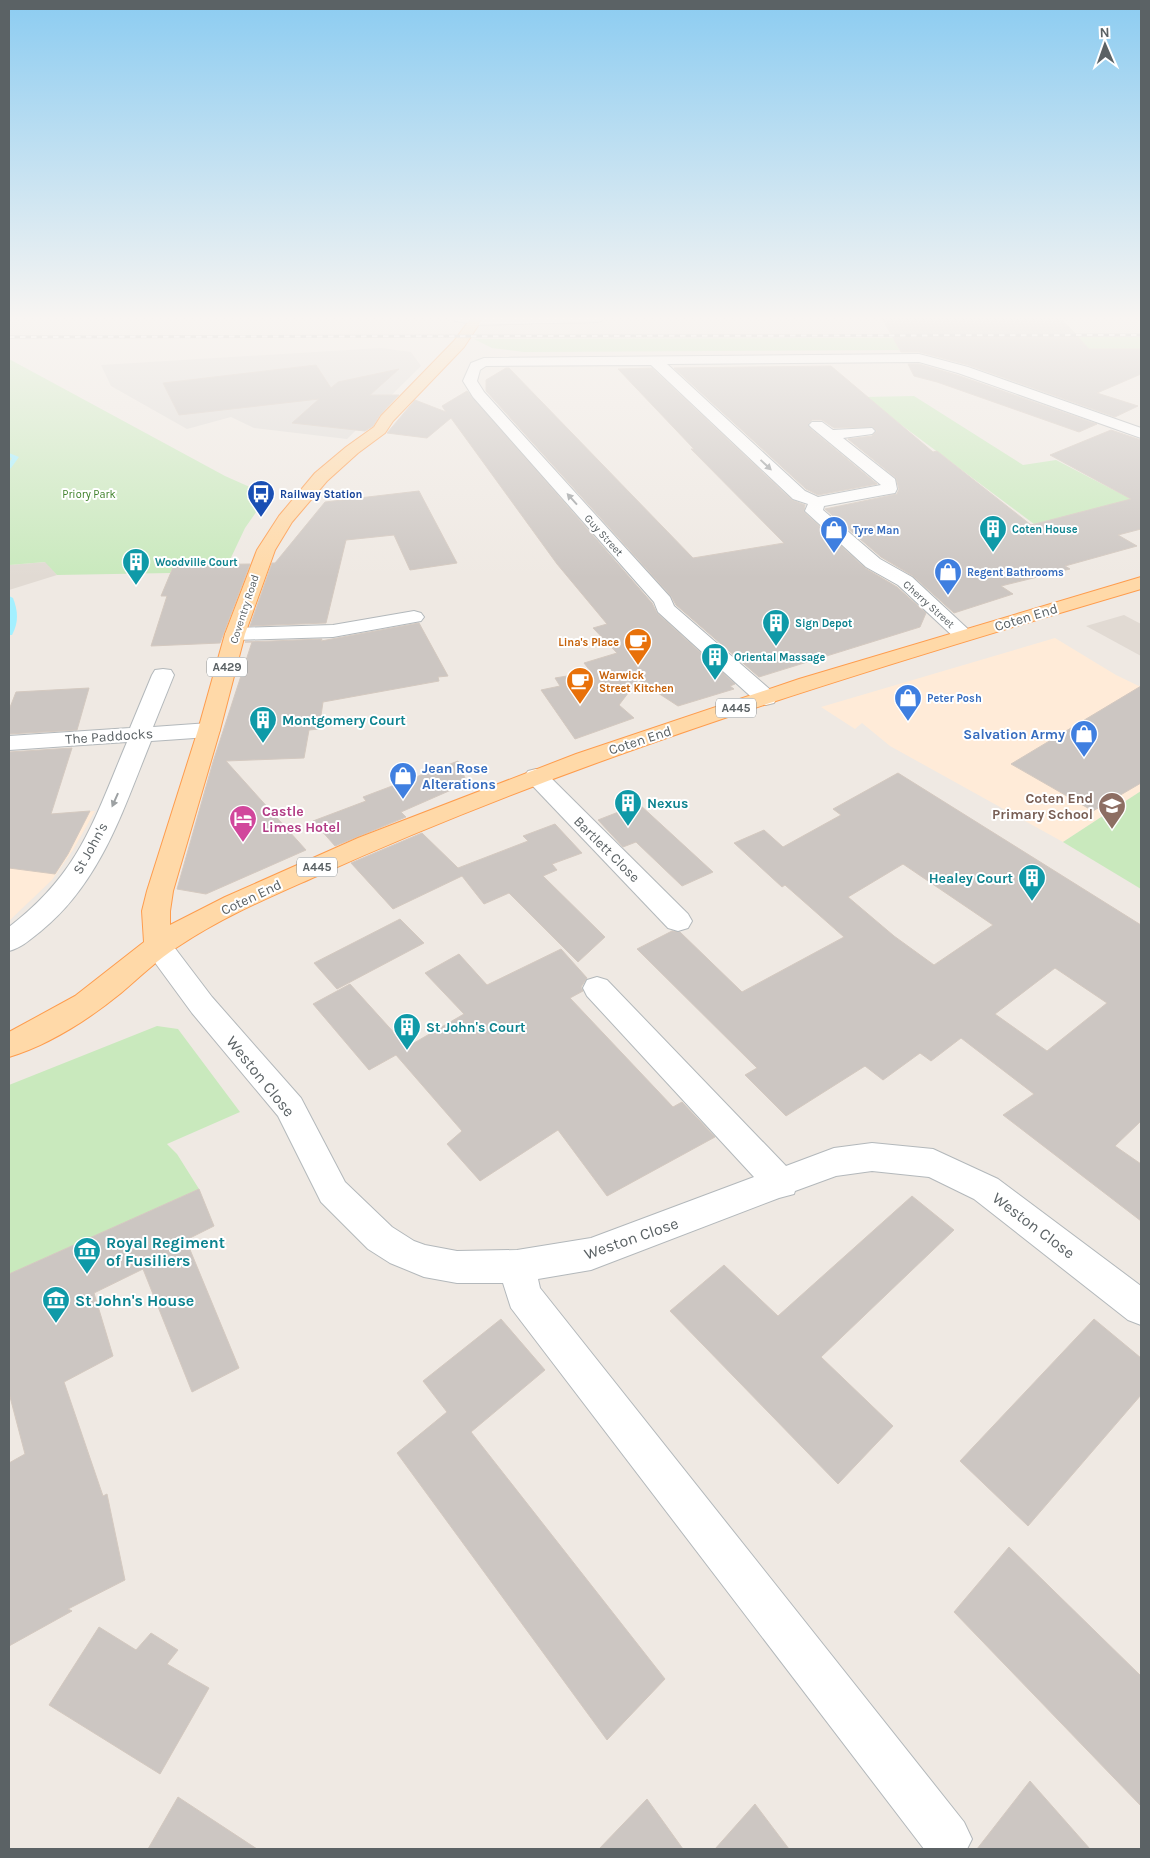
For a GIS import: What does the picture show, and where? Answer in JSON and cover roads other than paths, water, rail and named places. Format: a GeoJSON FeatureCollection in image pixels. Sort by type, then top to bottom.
{"type":"FeatureCollection","features":[{"type":"Feature","properties":{"kind":"main road","name":"Coventry Road"},"geometry":{"type":"LineString","coordinates":[[380,430],[386,419],[400,405]]}},
{"type":"Feature","properties":{"kind":"main road","name":"Coventry Road"},"geometry":{"type":"LineString","coordinates":[[158,946],[156,911],[160,891],[210,730],[235,634],[260,565],[275,532],[308,491],[333,465],[380,430],[401,421],[418,405]]}},
{"type":"Feature","properties":{"kind":"main road","name":"Coten End"},"geometry":{"type":"LineString","coordinates":[[158,946],[220,911],[263,890],[425,820],[536,776],[766,698],[963,635],[1141,583]]}},
{"type":"Feature","properties":{"kind":"main road"},"geometry":{"type":"LineString","coordinates":[[9,1045],[30,1036],[83,1006],[158,946]]}},
{"type":"Feature","properties":{"kind":"street","name":"Guy Street"},"geometry":{"type":"LineString","coordinates":[[489,405],[663,601],[666,608],[766,698]]}},
{"type":"Feature","properties":{"kind":"street"},"geometry":{"type":"LineString","coordinates":[[702,405],[799,495],[817,502],[884,491],[890,487],[823,430],[867,431]]}},
{"type":"Feature","properties":{"kind":"street"},"geometry":{"type":"LineString","coordinates":[[1062,405],[1141,432]]}},
{"type":"Feature","properties":{"kind":"street","name":"Cherry Street"},"geometry":{"type":"LineString","coordinates":[[817,502],[814,511],[818,515],[834,526],[873,563],[905,581],[963,635]]}},
{"type":"Feature","properties":{"kind":"street"},"geometry":{"type":"LineString","coordinates":[[235,634],[333,630],[414,617]]}},
{"type":"Feature","properties":{"kind":"street","name":"St John's"},"geometry":{"type":"LineString","coordinates":[[9,941],[34,922],[60,897],[97,838],[138,741],[163,675]]}},
{"type":"Feature","properties":{"kind":"street","name":"The Paddocks"},"geometry":{"type":"LineString","coordinates":[[9,743],[138,741],[210,730]]}},
{"type":"Feature","properties":{"kind":"street","name":"Bartlett Close"},"geometry":{"type":"LineString","coordinates":[[536,776],[678,921]]}},
{"type":"Feature","properties":{"kind":"street","name":"Weston Close"},"geometry":{"type":"LineString","coordinates":[[158,946],[202,1005],[290,1107],[333,1192],[380,1238],[402,1252],[424,1261],[457,1267],[517,1266],[591,1254],[782,1184],[834,1162],[872,1157],[933,1163],[986,1189],[1141,1308]]}},
{"type":"Feature","properties":{"kind":"street"},"geometry":{"type":"LineString","coordinates":[[597,988],[782,1184]]}},
{"type":"Feature","properties":{"kind":"street"},"geometry":{"type":"LineString","coordinates":[[517,1266],[524,1296],[947,1839]]}},
{"type":"Feature","properties":{"kind":"waterway"},"geometry":{"type":"LineString","coordinates":[[9,455],[16,457],[9,467]]}},
{"type":"Feature","properties":{"kind":"waterway"},"geometry":{"type":"LineString","coordinates":[[9,598],[13,616],[9,633]]}},
{"type":"Feature","properties":{"kind":"place","name":"Railway Station"},"geometry":{"type":"Point","coordinates":[261,518]}},
{"type":"Feature","properties":{"kind":"place","name":"Coten House"},"geometry":{"type":"Point","coordinates":[993,553]}},
{"type":"Feature","properties":{"kind":"place","name":"Tyre Man"},"geometry":{"type":"Point","coordinates":[834,554]}},
{"type":"Feature","properties":{"kind":"place","name":"Woodville Court"},"geometry":{"type":"Point","coordinates":[136,586]}},
{"type":"Feature","properties":{"kind":"place","name":"Regent Bathrooms"},"geometry":{"type":"Point","coordinates":[948,596]}},
{"type":"Feature","properties":{"kind":"place","name":"Sign Depot"},"geometry":{"type":"Point","coordinates":[776,647]}},
{"type":"Feature","properties":{"kind":"place","name":"Lina's Place"},"geometry":{"type":"Point","coordinates":[638,666]}},
{"type":"Feature","properties":{"kind":"place","name":"Oriental Massage"},"geometry":{"type":"Point","coordinates":[715,681]}},
{"type":"Feature","properties":{"kind":"place","name":"Warwick Street Kitchen"},"geometry":{"type":"Point","coordinates":[580,705]}},
{"type":"Feature","properties":{"kind":"place","name":"Peter Posh"},"geometry":{"type":"Point","coordinates":[908,722]}},
{"type":"Feature","properties":{"kind":"place","name":"Montgomery Court"},"geometry":{"type":"Point","coordinates":[263,744]}},
{"type":"Feature","properties":{"kind":"place","name":"Salvation Army"},"geometry":{"type":"Point","coordinates":[1084,758]}},
{"type":"Feature","properties":{"kind":"place","name":"Jean Rose Alterations"},"geometry":{"type":"Point","coordinates":[403,800]}},
{"type":"Feature","properties":{"kind":"place","name":"Nexus"},"geometry":{"type":"Point","coordinates":[628,827]}},
{"type":"Feature","properties":{"kind":"place","name":"Coten End Primary School"},"geometry":{"type":"Point","coordinates":[1112,830]}},
{"type":"Feature","properties":{"kind":"place","name":"Castle Limes Hotel"},"geometry":{"type":"Point","coordinates":[243,843]}},
{"type":"Feature","properties":{"kind":"place","name":"Healey Court"},"geometry":{"type":"Point","coordinates":[1032,902]}},
{"type":"Feature","properties":{"kind":"place","name":"St John's Court"},"geometry":{"type":"Point","coordinates":[407,1051]}},
{"type":"Feature","properties":{"kind":"place","name":"Royal Regiment of Fusiliers"},"geometry":{"type":"Point","coordinates":[87,1275]}},
{"type":"Feature","properties":{"kind":"place","name":"St John's House"},"geometry":{"type":"Point","coordinates":[56,1324]}},
{"type":"Feature","properties":{"kind":"park label","name":"Priory Park"},"geometry":{"type":"Point","coordinates":[89,494]}}]}
